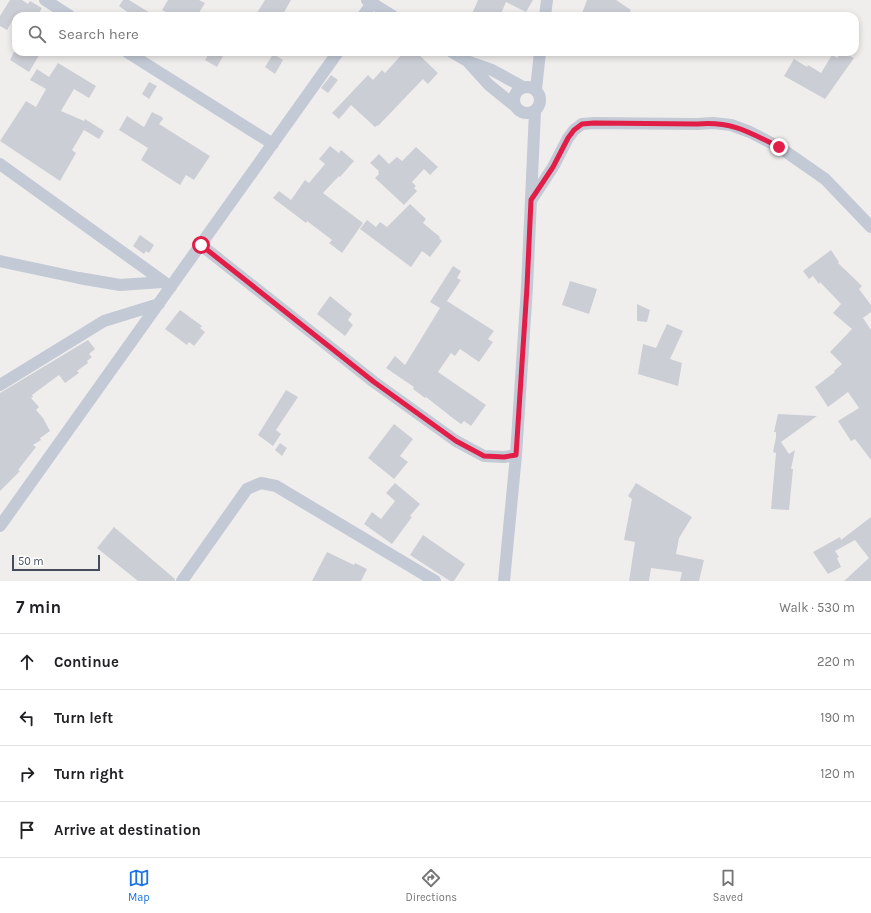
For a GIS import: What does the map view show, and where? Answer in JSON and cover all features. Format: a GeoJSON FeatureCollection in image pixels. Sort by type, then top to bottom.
{"type":"FeatureCollection","features":[{"type":"Feature","properties":{"kind":"street"},"geometry":{"type":"LineString","coordinates":[[45,0],[64,12]]}},
{"type":"Feature","properties":{"kind":"street"},"geometry":{"type":"LineString","coordinates":[[389,0],[390,12]]}},
{"type":"Feature","properties":{"kind":"street"},"geometry":{"type":"LineString","coordinates":[[546,12],[547,0]]}},
{"type":"Feature","properties":{"kind":"street"},"geometry":{"type":"LineString","coordinates":[[365,12],[370,2],[387,12]]}},
{"type":"Feature","properties":{"kind":"street"},"geometry":{"type":"LineString","coordinates":[[133,56],[273,144]]}},
{"type":"Feature","properties":{"kind":"street"},"geometry":{"type":"LineString","coordinates":[[0,526],[159,304],[167,285],[201,245],[335,56]]}},
{"type":"Feature","properties":{"kind":"street"},"geometry":{"type":"LineString","coordinates":[[459,56],[469,62],[492,70],[523,87]]}},
{"type":"Feature","properties":{"kind":"street"},"geometry":{"type":"LineString","coordinates":[[536,89],[540,56]]}},
{"type":"Feature","properties":{"kind":"street"},"geometry":{"type":"LineString","coordinates":[[469,62],[489,85],[522,112],[531,113],[538,108],[541,100],[539,92],[528,86],[523,87],[516,92],[514,101],[515,106]]}},
{"type":"Feature","properties":{"kind":"street"},"geometry":{"type":"LineString","coordinates":[[504,581],[516,455],[527,287],[535,111]]}},
{"type":"Feature","properties":{"kind":"street"},"geometry":{"type":"LineString","coordinates":[[531,200],[553,167],[568,138],[574,130],[582,124],[713,123],[731,125],[750,132],[779,147],[825,179],[871,227]]}},
{"type":"Feature","properties":{"kind":"street"},"geometry":{"type":"LineString","coordinates":[[0,164],[167,285]]}},
{"type":"Feature","properties":{"kind":"street"},"geometry":{"type":"LineString","coordinates":[[201,245],[374,382],[456,441],[484,456],[504,457],[516,455]]}},
{"type":"Feature","properties":{"kind":"street"},"geometry":{"type":"LineString","coordinates":[[0,261],[120,285],[167,285]]}},
{"type":"Feature","properties":{"kind":"street"},"geometry":{"type":"LineString","coordinates":[[0,385],[104,321],[159,304]]}},
{"type":"Feature","properties":{"kind":"street"},"geometry":{"type":"LineString","coordinates":[[182,581],[247,489],[261,483],[276,486],[435,581]]}},
{"type":"Feature","properties":{"kind":"building"},"geometry":{"type":"Polygon","coordinates":[[[10,0],[22,0],[28,4],[30,1],[42,8],[40,12],[12,12],[12,21],[7,30],[0,26],[0,16],[10,0]]]}},
{"type":"Feature","properties":{"kind":"building"},"geometry":{"type":"Polygon","coordinates":[[[123,0],[129,0],[148,12],[127,12],[119,6],[123,0]]]}},
{"type":"Feature","properties":{"kind":"building"},"geometry":{"type":"Polygon","coordinates":[[[168,0],[199,0],[205,3],[199,12],[166,12],[162,10],[168,0]]]}},
{"type":"Feature","properties":{"kind":"building"},"geometry":{"type":"Polygon","coordinates":[[[265,0],[291,0],[284,12],[258,12],[265,0]]]}},
{"type":"Feature","properties":{"kind":"building"},"geometry":{"type":"Polygon","coordinates":[[[478,0],[533,0],[526,12],[506,2],[502,12],[473,12],[478,0]]]}},
{"type":"Feature","properties":{"kind":"building"},"geometry":{"type":"Polygon","coordinates":[[[587,0],[616,0],[631,10],[630,12],[582,12],[587,0]]]}},
{"type":"Feature","properties":{"kind":"building"},"geometry":{"type":"Polygon","coordinates":[[[12,56],[39,56],[29,72],[10,60],[12,56]]]}},
{"type":"Feature","properties":{"kind":"building"},"geometry":{"type":"Polygon","coordinates":[[[208,56],[223,56],[217,67],[205,60],[208,56]]]}},
{"type":"Feature","properties":{"kind":"building"},"geometry":{"type":"Polygon","coordinates":[[[272,56],[276,56],[283,60],[275,74],[265,67],[272,56]]]}},
{"type":"Feature","properties":{"kind":"building"},"geometry":{"type":"Polygon","coordinates":[[[400,56],[420,56],[438,73],[428,84],[423,79],[378,126],[375,127],[351,105],[339,119],[332,113],[368,75],[373,80],[382,70],[385,73],[400,56]]]}},
{"type":"Feature","properties":{"kind":"building"},"geometry":{"type":"Polygon","coordinates":[[[831,56],[837,58],[838,56],[850,56],[854,58],[825,99],[784,76],[794,59],[821,73],[831,56]]]}},
{"type":"Feature","properties":{"kind":"building"},"geometry":{"type":"Polygon","coordinates":[[[58,63],[96,86],[89,98],[74,89],[61,111],[84,121],[85,119],[104,131],[99,139],[84,130],[72,150],[76,153],[60,181],[0,141],[26,101],[36,107],[46,89],[30,80],[37,69],[49,77],[58,63]]]}},
{"type":"Feature","properties":{"kind":"building"},"geometry":{"type":"Polygon","coordinates":[[[331,75],[338,80],[328,93],[321,88],[331,75]]]}},
{"type":"Feature","properties":{"kind":"building"},"geometry":{"type":"Polygon","coordinates":[[[149,82],[157,86],[149,99],[142,94],[149,82]]]}},
{"type":"Feature","properties":{"kind":"building"},"geometry":{"type":"Polygon","coordinates":[[[152,112],[162,117],[163,119],[159,124],[210,156],[194,180],[186,175],[180,185],[141,160],[148,148],[119,130],[127,116],[144,127],[152,112]]]}},
{"type":"Feature","properties":{"kind":"building"},"geometry":{"type":"Polygon","coordinates":[[[330,146],[339,153],[341,150],[354,161],[323,193],[363,223],[342,253],[329,243],[332,240],[307,221],[306,223],[273,198],[279,191],[291,200],[305,180],[309,183],[325,164],[319,159],[330,146]]]}},
{"type":"Feature","properties":{"kind":"building"},"geometry":{"type":"Polygon","coordinates":[[[416,147],[438,167],[430,175],[424,169],[412,182],[416,186],[414,188],[417,191],[404,205],[375,178],[379,174],[379,171],[370,163],[379,154],[389,164],[397,157],[402,161],[416,147]]]}},
{"type":"Feature","properties":{"kind":"building"},"geometry":{"type":"Polygon","coordinates":[[[410,204],[426,219],[423,223],[440,237],[439,238],[442,241],[430,257],[422,251],[411,267],[360,229],[367,220],[376,227],[380,222],[387,227],[410,204]]]}},
{"type":"Feature","properties":{"kind":"building"},"geometry":{"type":"Polygon","coordinates":[[[140,235],[154,245],[149,253],[146,251],[144,254],[133,246],[140,235]]]}},
{"type":"Feature","properties":{"kind":"building"},"geometry":{"type":"Polygon","coordinates":[[[831,250],[839,262],[838,263],[862,286],[859,289],[871,305],[871,312],[863,318],[871,330],[871,460],[855,439],[851,441],[838,421],[859,408],[848,392],[828,407],[815,387],[835,372],[834,371],[842,364],[830,352],[852,329],[833,313],[841,304],[820,282],[819,284],[813,276],[809,279],[803,271],[831,250]]]}},
{"type":"Feature","properties":{"kind":"building"},"geometry":{"type":"Polygon","coordinates":[[[453,266],[461,271],[457,278],[461,280],[447,301],[494,331],[488,339],[493,342],[479,362],[460,349],[455,356],[451,353],[438,372],[486,405],[471,426],[464,421],[461,424],[413,389],[414,387],[386,368],[395,356],[405,365],[440,308],[430,302],[453,266]]]}},
{"type":"Feature","properties":{"kind":"building"},"geometry":{"type":"Polygon","coordinates":[[[570,281],[597,289],[589,314],[562,305],[570,281]]]}},
{"type":"Feature","properties":{"kind":"building"},"geometry":{"type":"Polygon","coordinates":[[[330,296],[352,314],[348,320],[353,325],[345,336],[317,314],[330,296]]]}},
{"type":"Feature","properties":{"kind":"building"},"geometry":{"type":"Polygon","coordinates":[[[637,304],[650,310],[647,322],[637,321],[637,304]]]}},
{"type":"Feature","properties":{"kind":"building"},"geometry":{"type":"Polygon","coordinates":[[[180,310],[202,326],[200,328],[205,332],[194,346],[189,342],[187,345],[165,329],[180,310]]]}},
{"type":"Feature","properties":{"kind":"building"},"geometry":{"type":"Polygon","coordinates":[[[667,324],[683,331],[670,359],[682,363],[678,386],[638,374],[643,344],[656,348],[667,324]]]}},
{"type":"Feature","properties":{"kind":"building"},"geometry":{"type":"Polygon","coordinates":[[[88,340],[95,349],[89,354],[92,357],[87,361],[88,363],[77,371],[79,373],[65,383],[59,375],[32,395],[33,397],[31,398],[39,407],[36,410],[43,418],[50,431],[40,438],[41,440],[33,445],[36,447],[18,470],[20,471],[0,491],[0,393],[88,340]]]}},
{"type":"Feature","properties":{"kind":"building"},"geometry":{"type":"Polygon","coordinates":[[[286,390],[298,397],[276,430],[281,434],[273,446],[258,435],[286,390]]]}},
{"type":"Feature","properties":{"kind":"building"},"geometry":{"type":"Polygon","coordinates":[[[778,414],[817,416],[781,442],[789,454],[795,450],[791,469],[793,469],[789,510],[771,509],[776,453],[773,452],[776,437],[776,432],[774,432],[778,414]]]}},
{"type":"Feature","properties":{"kind":"building"},"geometry":{"type":"Polygon","coordinates":[[[394,424],[413,439],[400,456],[408,462],[394,479],[368,458],[394,424]]]}},
{"type":"Feature","properties":{"kind":"building"},"geometry":{"type":"Polygon","coordinates":[[[280,443],[287,448],[282,456],[275,450],[280,443]]]}},
{"type":"Feature","properties":{"kind":"building"},"geometry":{"type":"Polygon","coordinates":[[[395,483],[420,504],[410,516],[412,517],[392,544],[364,524],[372,512],[381,519],[395,501],[386,493],[395,483]]]}},
{"type":"Feature","properties":{"kind":"building"},"geometry":{"type":"Polygon","coordinates":[[[636,483],[692,517],[679,538],[676,554],[704,560],[699,581],[680,581],[682,572],[651,568],[649,581],[629,581],[635,542],[624,540],[632,499],[628,496],[636,483]]]}},
{"type":"Feature","properties":{"kind":"building"},"geometry":{"type":"Polygon","coordinates":[[[871,517],[871,581],[844,581],[869,558],[855,540],[835,551],[839,557],[837,558],[841,567],[828,574],[813,552],[840,537],[841,540],[871,517]]]}},
{"type":"Feature","properties":{"kind":"building"},"geometry":{"type":"Polygon","coordinates":[[[114,527],[175,579],[175,581],[138,581],[97,548],[114,527]]]}},
{"type":"Feature","properties":{"kind":"building"},"geometry":{"type":"Polygon","coordinates":[[[423,535],[465,564],[454,581],[450,581],[410,555],[423,535]]]}},
{"type":"Feature","properties":{"kind":"building"},"geometry":{"type":"Polygon","coordinates":[[[327,552],[354,565],[355,563],[367,569],[361,581],[312,581],[327,552]]]}},
{"type":"Feature","properties":{"kind":"route"},"geometry":{"type":"LineString","coordinates":[[201,245],[374,382],[456,441],[484,456],[494,458],[516,455],[531,200],[553,167],[568,138],[574,130],[582,124],[594,123],[713,123],[731,125],[750,132],[779,147]]}}]}
